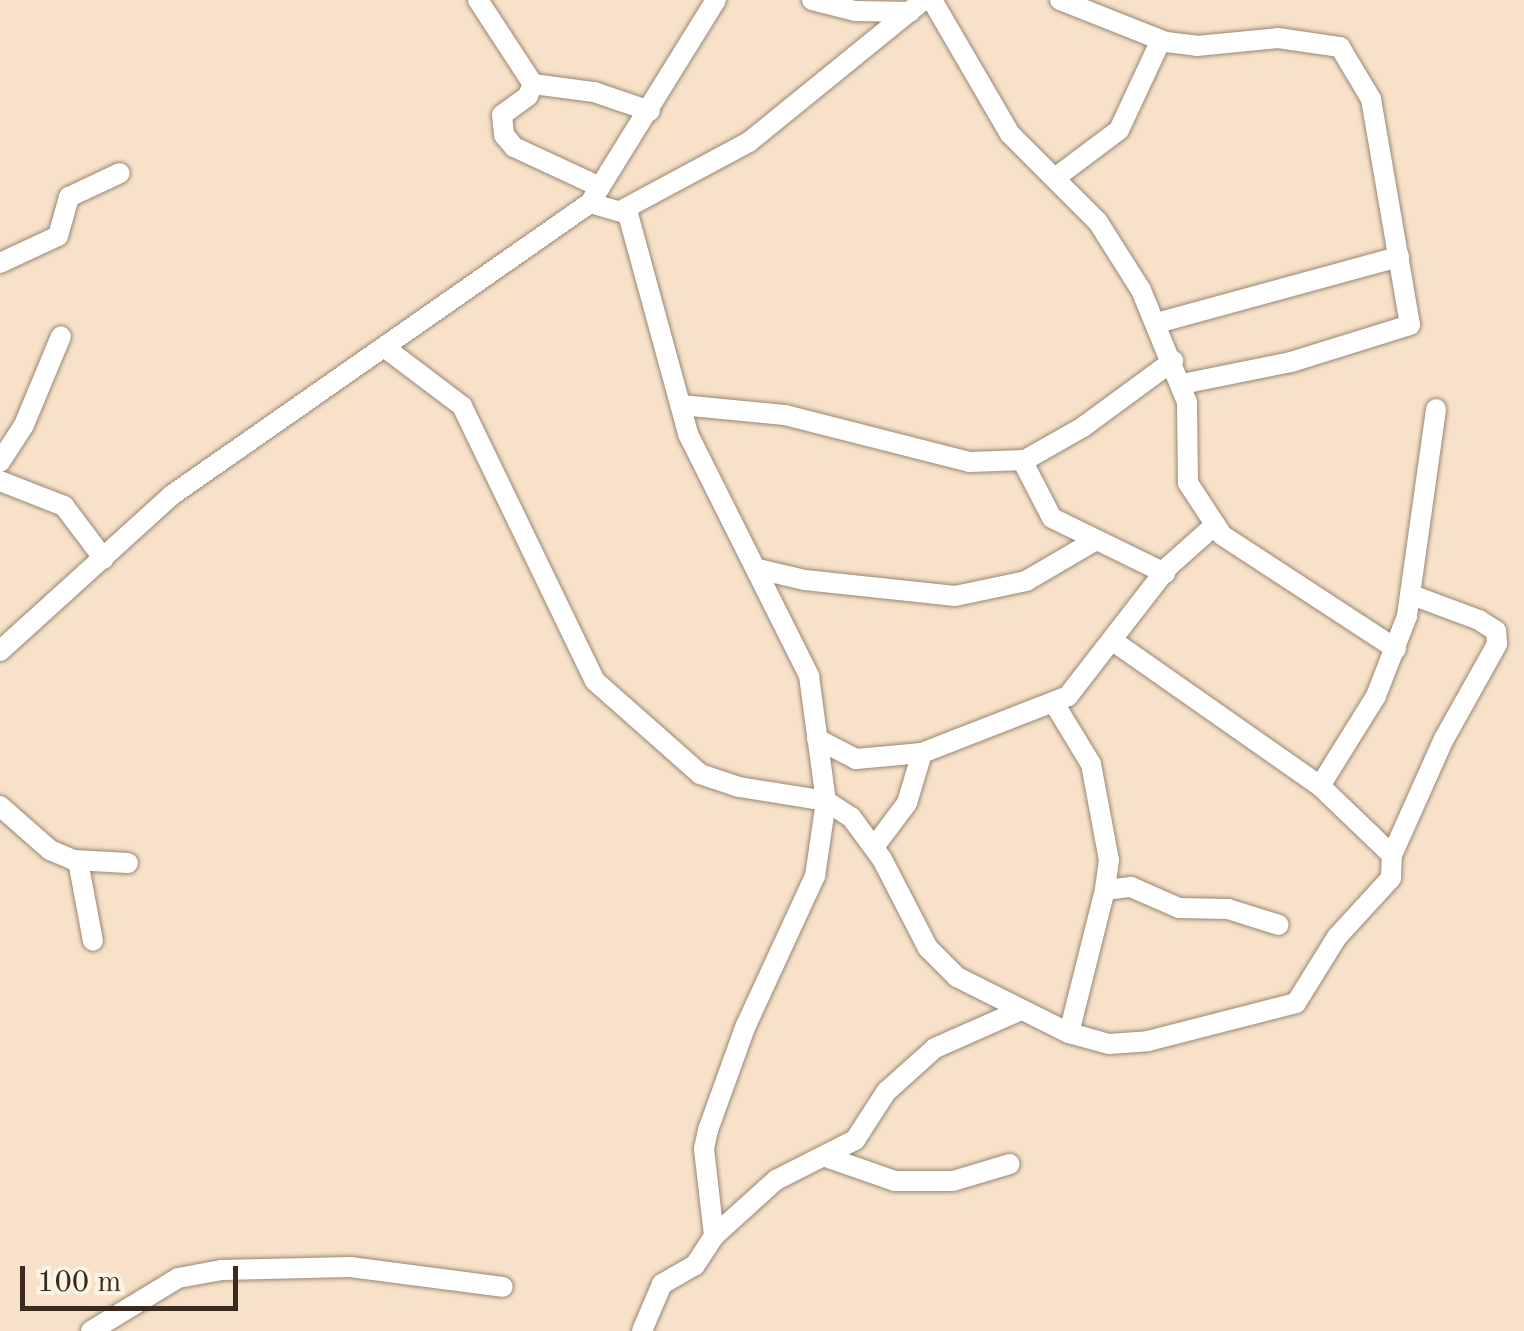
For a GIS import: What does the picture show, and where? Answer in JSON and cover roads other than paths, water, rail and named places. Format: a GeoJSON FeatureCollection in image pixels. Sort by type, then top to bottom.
{"type":"FeatureCollection","features":[{"type":"Feature","properties":{"kind":"street"},"geometry":{"type":"LineString","coordinates":[[478,0],[533,84],[594,92],[650,111]]}},
{"type":"Feature","properties":{"kind":"street"},"geometry":{"type":"LineString","coordinates":[[0,651],[172,495],[595,195],[716,0]]}},
{"type":"Feature","properties":{"kind":"street"},"geometry":{"type":"LineString","coordinates":[[812,0],[855,11],[917,6]]}},
{"type":"Feature","properties":{"kind":"street"},"geometry":{"type":"LineString","coordinates":[[932,0],[1010,134],[1116,245],[1157,323],[1182,384],[1188,484],[1215,525],[1247,557],[1396,650]]}},
{"type":"Feature","properties":{"kind":"street"},"geometry":{"type":"LineString","coordinates":[[1060,0],[1161,40],[1197,46],[1278,38],[1340,47],[1350,56],[1376,119],[1412,316],[1402,331],[1182,384]]}},
{"type":"Feature","properties":{"kind":"street"},"geometry":{"type":"LineString","coordinates":[[624,209],[749,142],[917,6]]}},
{"type":"Feature","properties":{"kind":"street"},"geometry":{"type":"LineString","coordinates":[[1055,178],[1120,130],[1161,40]]}},
{"type":"Feature","properties":{"kind":"street"},"geometry":{"type":"LineString","coordinates":[[533,84],[528,96],[502,115],[504,136],[514,147],[624,209],[688,434],[810,676],[826,801],[814,876],[746,1025],[708,1130],[704,1149],[714,1236]]}},
{"type":"Feature","properties":{"kind":"street"},"geometry":{"type":"LineString","coordinates":[[0,263],[58,236],[69,196],[120,173]]}},
{"type":"Feature","properties":{"kind":"street"},"geometry":{"type":"LineString","coordinates":[[1157,323],[1400,256]]}},
{"type":"Feature","properties":{"kind":"street"},"geometry":{"type":"LineString","coordinates":[[0,462],[24,424],[61,336]]}},
{"type":"Feature","properties":{"kind":"street"},"geometry":{"type":"LineString","coordinates":[[384,348],[462,406],[595,681],[700,774],[826,801],[851,817],[874,847],[928,948],[957,977],[1069,1034],[1109,1044],[1148,1041],[1296,1003],[1337,938],[1391,878],[1392,855],[1432,764],[1498,644],[1496,631],[1479,620],[1412,595]]}},
{"type":"Feature","properties":{"kind":"street"},"geometry":{"type":"LineString","coordinates":[[680,405],[800,418],[969,462],[1022,460],[1082,428],[1173,361]]}},
{"type":"Feature","properties":{"kind":"street"},"geometry":{"type":"LineString","coordinates":[[1320,786],[1396,650],[1412,595],[1436,409]]}},
{"type":"Feature","properties":{"kind":"street"},"geometry":{"type":"LineString","coordinates":[[1022,460],[1052,518],[1164,573]]}},
{"type":"Feature","properties":{"kind":"street"},"geometry":{"type":"LineString","coordinates":[[0,481],[50,496],[104,559]]}},
{"type":"Feature","properties":{"kind":"street"},"geometry":{"type":"LineString","coordinates":[[817,738],[856,758],[922,753],[1054,702],[1114,642],[1164,573],[1215,525]]}},
{"type":"Feature","properties":{"kind":"street"},"geometry":{"type":"LineString","coordinates":[[758,569],[874,590],[968,595],[1047,572],[1096,540]]}},
{"type":"Feature","properties":{"kind":"street"},"geometry":{"type":"LineString","coordinates":[[1114,642],[1320,786],[1392,855]]}},
{"type":"Feature","properties":{"kind":"street"},"geometry":{"type":"LineString","coordinates":[[1054,702],[1091,764],[1109,860],[1069,1034]]}},
{"type":"Feature","properties":{"kind":"street"},"geometry":{"type":"LineString","coordinates":[[874,847],[907,802],[922,753]]}},
{"type":"Feature","properties":{"kind":"street"},"geometry":{"type":"LineString","coordinates":[[0,806],[50,850],[78,861],[128,863]]}},
{"type":"Feature","properties":{"kind":"street"},"geometry":{"type":"LineString","coordinates":[[78,861],[93,941]]}},
{"type":"Feature","properties":{"kind":"street"},"geometry":{"type":"LineString","coordinates":[[1105,890],[1131,887],[1179,908],[1228,909],[1279,926]]}},
{"type":"Feature","properties":{"kind":"street"},"geometry":{"type":"LineString","coordinates":[[641,1329],[662,1284],[695,1265],[714,1236],[776,1180],[856,1140],[886,1092],[926,1055],[1019,1011]]}},
{"type":"Feature","properties":{"kind":"street"},"geometry":{"type":"LineString","coordinates":[[826,1157],[895,1180],[953,1181],[1010,1164]]}},
{"type":"Feature","properties":{"kind":"street"},"geometry":{"type":"LineString","coordinates":[[91,1331],[178,1278],[222,1270],[350,1267],[503,1287]]}}]}
